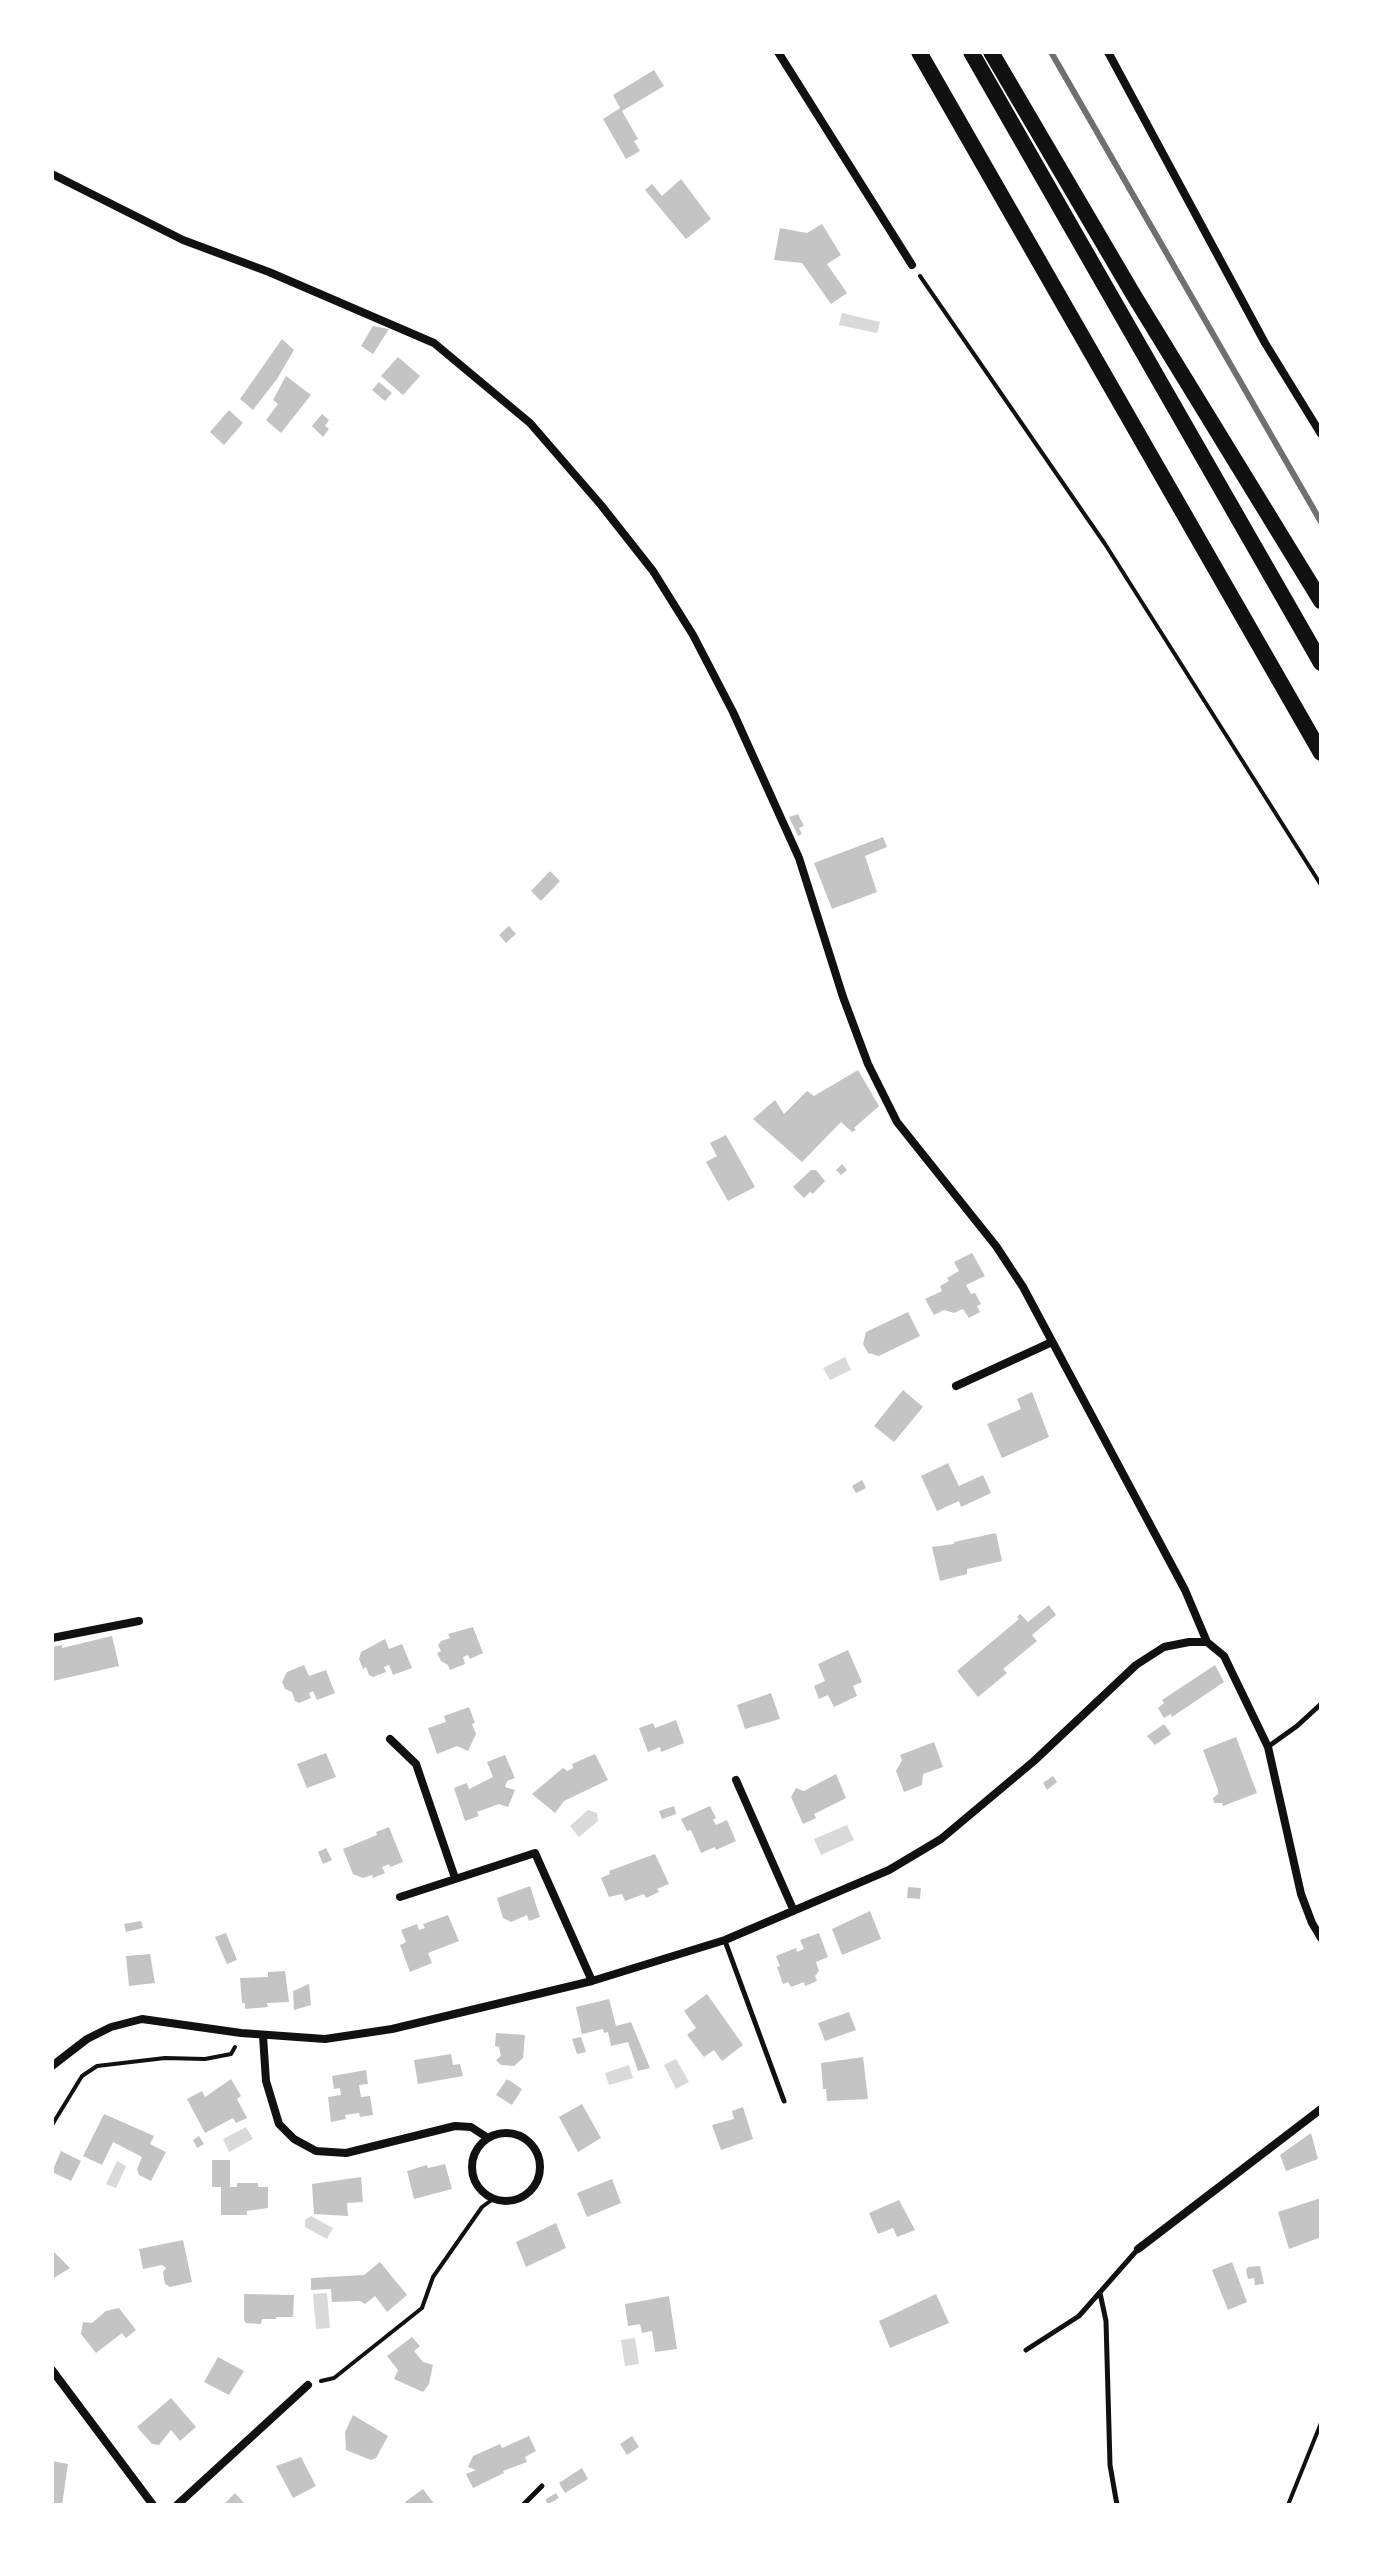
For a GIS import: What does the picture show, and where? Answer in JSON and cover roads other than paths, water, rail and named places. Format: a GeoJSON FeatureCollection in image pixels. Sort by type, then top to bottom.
{"type":"FeatureCollection","features":[{"type":"Feature","properties":{"kind":"highway"},"geometry":{"type":"LineString","coordinates":[[919,52],[1321,753]]}},
{"type":"Feature","properties":{"kind":"highway"},"geometry":{"type":"LineString","coordinates":[[971,52],[1321,663]]}},
{"type":"Feature","properties":{"kind":"highway"},"geometry":{"type":"LineString","coordinates":[[991,52],[1133,294],[1321,601]]}},
{"type":"Feature","properties":{"kind":"street"},"geometry":{"type":"LineString","coordinates":[[778,52],[912,265]]}},
{"type":"Feature","properties":{"kind":"street"},"geometry":{"type":"LineString","coordinates":[[1108,52],[1265,343],[1321,434]]}},
{"type":"Feature","properties":{"kind":"street"},"geometry":{"type":"LineString","coordinates":[[52,174],[183,240],[269,272],[434,343],[530,423],[653,571],[693,635],[733,712],[799,858],[853,1024],[868,1064],[897,1122],[996,1246],[1023,1287],[1185,1590],[1207,1642],[1224,1656],[1268,1747],[1301,1894],[1321,1938]]}},
{"type":"Feature","properties":{"kind":"street"},"geometry":{"type":"LineString","coordinates":[[956,1386],[1052,1342]]}},
{"type":"Feature","properties":{"kind":"street"},"geometry":{"type":"LineString","coordinates":[[52,1638],[139,1621]]}},
{"type":"Feature","properties":{"kind":"street"},"geometry":{"type":"LineString","coordinates":[[52,2066],[87,2039],[111,2027],[142,2019],[263,2036],[325,2039],[392,2029],[592,1981],[725,1940],[889,1870],[941,1839],[1034,1761],[1136,1665],[1164,1647],[1207,1642]]}},
{"type":"Feature","properties":{"kind":"street"},"geometry":{"type":"LineString","coordinates":[[390,1739],[416,1764],[455,1878]]}},
{"type":"Feature","properties":{"kind":"street"},"geometry":{"type":"LineString","coordinates":[[736,1780],[793,1909]]}},
{"type":"Feature","properties":{"kind":"street"},"geometry":{"type":"LineString","coordinates":[[400,1897],[535,1853],[592,1981]]}},
{"type":"Feature","properties":{"kind":"street"},"geometry":{"type":"LineString","coordinates":[[263,2036],[266,2081],[279,2124],[294,2139],[316,2151],[346,2153],[455,2126],[471,2127],[488,2138]]}},
{"type":"Feature","properties":{"kind":"street"},"geometry":{"type":"LineString","coordinates":[[1138,2249],[1321,2109]]}},
{"type":"Feature","properties":{"kind":"street"},"geometry":{"type":"LineString","coordinates":[[499,2134],[521,2137],[537,2153],[539,2176],[526,2195],[516,2200],[493,2199],[476,2185],[472,2175],[474,2154],[488,2138],[499,2134]]}},
{"type":"Feature","properties":{"kind":"street"},"geometry":{"type":"LineString","coordinates":[[52,2370],[153,2505]]}},
{"type":"Feature","properties":{"kind":"street"},"geometry":{"type":"LineString","coordinates":[[177,2505],[308,2385]]}},
{"type":"Feature","properties":{"kind":"lane"},"geometry":{"type":"LineString","coordinates":[[1268,1747],[1321,1704]]}},
{"type":"Feature","properties":{"kind":"lane"},"geometry":{"type":"LineString","coordinates":[[725,1940],[784,2101]]}},
{"type":"Feature","properties":{"kind":"lane"},"geometry":{"type":"LineString","coordinates":[[1026,2350],[1079,2316],[1138,2249]]}},
{"type":"Feature","properties":{"kind":"lane"},"geometry":{"type":"LineString","coordinates":[[1100,2293],[1106,2321],[1110,2465],[1117,2505]]}},
{"type":"Feature","properties":{"kind":"lane"},"geometry":{"type":"LineString","coordinates":[[523,2505],[542,2486]]}},
{"type":"Feature","properties":{"kind":"railway"},"geometry":{"type":"LineString","coordinates":[[1051,52],[1321,522]]}}]}
